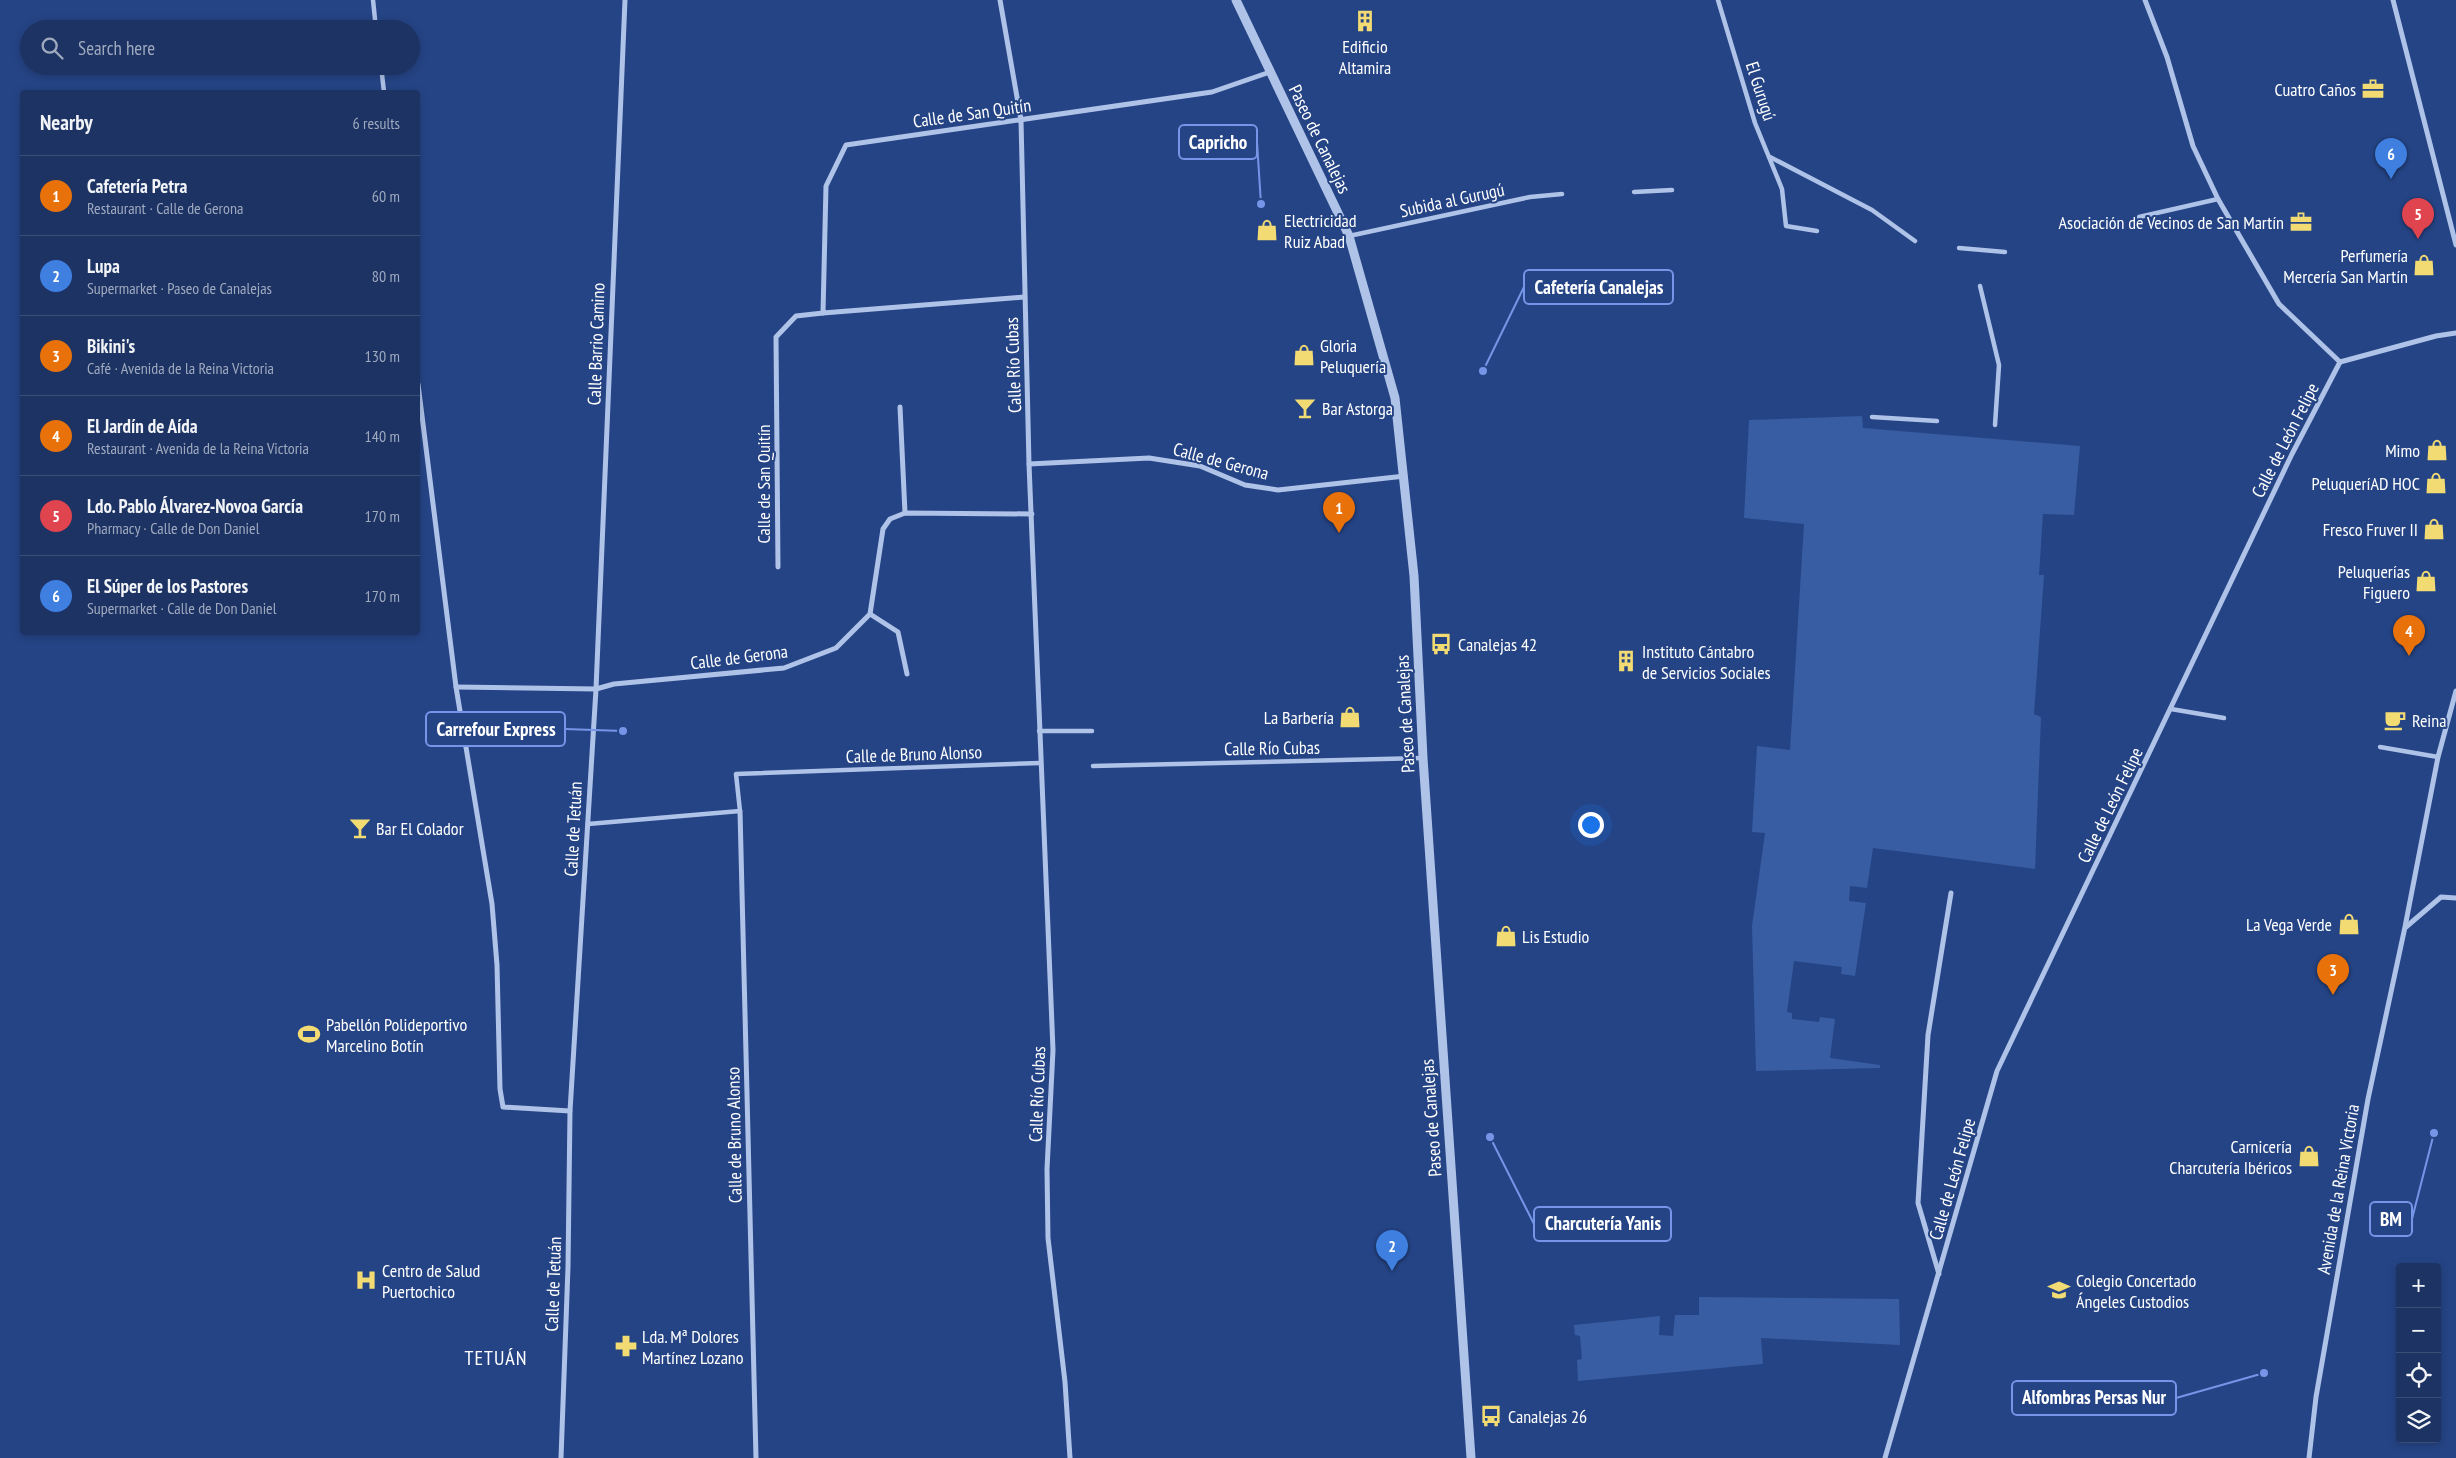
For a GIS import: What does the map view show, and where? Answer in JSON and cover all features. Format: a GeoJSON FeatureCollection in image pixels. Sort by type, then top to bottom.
{"type":"FeatureCollection","features":[{"type":"Feature","properties":{"kind":"street"},"geometry":{"type":"LineString","coordinates":[[373,0],[375,20]]}},
{"type":"Feature","properties":{"kind":"street","name":"Calle Barrio Camino"},"geometry":{"type":"LineString","coordinates":[[596,689],[625,0]]}},
{"type":"Feature","properties":{"kind":"street","name":"Calle Río Cubas"},"geometry":{"type":"LineString","coordinates":[[1000,0],[1021,120],[1029,464],[1053,1050],[1047,1169],[1048,1238],[1066,1382],[1070,1458]]}},
{"type":"Feature","properties":{"kind":"street","name":"Paseo de Canalejas"},"geometry":{"type":"LineString","coordinates":[[1236,0],[1349,236],[1395,398],[1405,476],[1414,576],[1422,758],[1471,1458]]}},
{"type":"Feature","properties":{"kind":"street","name":"El Gurugú"},"geometry":{"type":"LineString","coordinates":[[1718,0],[1755,122],[1782,190],[1786,226],[1817,231]]}},
{"type":"Feature","properties":{"kind":"street"},"geometry":{"type":"LineString","coordinates":[[2145,0],[2167,57],[2193,146],[2218,198],[2279,304],[2340,362],[2436,336],[2456,333]]}},
{"type":"Feature","properties":{"kind":"street"},"geometry":{"type":"LineString","coordinates":[[2393,0],[2456,245]]}},
{"type":"Feature","properties":{"kind":"street","name":"Calle de San Quitín"},"geometry":{"type":"LineString","coordinates":[[823,313],[826,186],[846,145],[1212,92],[1270,72]]}},
{"type":"Feature","properties":{"kind":"street"},"geometry":{"type":"LineString","coordinates":[[382,75],[384,90]]}},
{"type":"Feature","properties":{"kind":"street"},"geometry":{"type":"LineString","coordinates":[[1770,157],[1872,210],[1915,241]]}},
{"type":"Feature","properties":{"kind":"street"},"geometry":{"type":"LineString","coordinates":[[1634,192],[1672,190]]}},
{"type":"Feature","properties":{"kind":"street","name":"Subida al Gurugú"},"geometry":{"type":"LineString","coordinates":[[1349,236],[1530,197],[1562,194]]}},
{"type":"Feature","properties":{"kind":"street"},"geometry":{"type":"LineString","coordinates":[[2139,217],[2218,198]]}},
{"type":"Feature","properties":{"kind":"street"},"geometry":{"type":"LineString","coordinates":[[1959,248],[2005,252]]}},
{"type":"Feature","properties":{"kind":"street"},"geometry":{"type":"LineString","coordinates":[[1980,286],[2000,365],[1995,425]]}},
{"type":"Feature","properties":{"kind":"street","name":"Calle de San Quitín"},"geometry":{"type":"LineString","coordinates":[[778,568],[776,337],[796,316],[1024,297]]}},
{"type":"Feature","properties":{"kind":"street","name":"Calle de León Felipe"},"geometry":{"type":"LineString","coordinates":[[1885,1458],[1997,1071],[2292,454],[2340,362]]}},
{"type":"Feature","properties":{"kind":"street"},"geometry":{"type":"LineString","coordinates":[[420,400],[456,687],[492,904],[497,965],[500,1089],[504,1106],[570,1111]]}},
{"type":"Feature","properties":{"kind":"street"},"geometry":{"type":"LineString","coordinates":[[900,407],[905,513]]}},
{"type":"Feature","properties":{"kind":"street"},"geometry":{"type":"LineString","coordinates":[[1872,418],[1937,421]]}},
{"type":"Feature","properties":{"kind":"street","name":"Calle de Gerona"},"geometry":{"type":"LineString","coordinates":[[1029,464],[1149,458],[1200,466],[1245,485],[1278,490],[1405,476]]}},
{"type":"Feature","properties":{"kind":"street"},"geometry":{"type":"LineString","coordinates":[[907,674],[898,632],[870,614],[883,529],[890,519],[905,513],[1032,514]]}},
{"type":"Feature","properties":{"kind":"street","name":"Calle de Gerona"},"geometry":{"type":"LineString","coordinates":[[596,689],[614,684],[784,668],[836,648],[870,614]]}},
{"type":"Feature","properties":{"kind":"street"},"geometry":{"type":"LineString","coordinates":[[456,687],[596,689]]}},
{"type":"Feature","properties":{"kind":"street","name":"Calle de Tetuán"},"geometry":{"type":"LineString","coordinates":[[561,1458],[568,1266],[570,1111],[596,689]]}},
{"type":"Feature","properties":{"kind":"street","name":"Avenida de la Reina Victoria"},"geometry":{"type":"LineString","coordinates":[[2309,1458],[2316,1397],[2368,1098],[2405,927],[2438,757],[2456,691]]}},
{"type":"Feature","properties":{"kind":"street"},"geometry":{"type":"LineString","coordinates":[[2171,709],[2224,718]]}},
{"type":"Feature","properties":{"kind":"street"},"geometry":{"type":"LineString","coordinates":[[1039,731],[1092,731]]}},
{"type":"Feature","properties":{"kind":"street"},"geometry":{"type":"LineString","coordinates":[[2380,747],[2438,757]]}},
{"type":"Feature","properties":{"kind":"street","name":"Calle Río Cubas"},"geometry":{"type":"LineString","coordinates":[[1093,766],[1422,758]]}},
{"type":"Feature","properties":{"kind":"street","name":"Calle de Bruno Alonso"},"geometry":{"type":"LineString","coordinates":[[756,1458],[740,811],[736,774],[1040,763]]}},
{"type":"Feature","properties":{"kind":"street"},"geometry":{"type":"LineString","coordinates":[[588,824],[740,811]]}},
{"type":"Feature","properties":{"kind":"street","name":"Calle de León Felipe"},"geometry":{"type":"LineString","coordinates":[[1939,1274],[1918,1202],[1928,1035],[1951,893]]}},
{"type":"Feature","properties":{"kind":"street"},"geometry":{"type":"LineString","coordinates":[[2405,927],[2441,897],[2456,898]]}},
{"type":"Feature","properties":{"kind":"shaded area"},"geometry":{"type":"Polygon","coordinates":[[[1862,416],[1863,428],[2080,446],[2074,515],[2043,514],[2039,575],[2044,575],[2034,714],[2041,717],[2035,869],[1873,848],[1867,888],[1850,886],[1849,901],[1866,903],[1855,976],[1841,974],[1842,967],[1794,961],[1787,1012],[1792,1013],[1792,1019],[1819,1022],[1820,1017],[1835,1019],[1830,1058],[1880,1065],[1880,1068],[1756,1071],[1752,926],[1765,833],[1752,832],[1757,746],[1790,750],[1804,524],[1744,518],[1749,420],[1862,416]]]}},
{"type":"Feature","properties":{"kind":"shaded area"},"geometry":{"type":"Polygon","coordinates":[[[1699,1297],[1899,1299],[1900,1345],[1761,1338],[1763,1364],[1578,1381],[1577,1360],[1582,1359],[1580,1336],[1575,1335],[1574,1325],[1660,1316],[1659,1335],[1673,1336],[1675,1315],[1699,1315],[1699,1297]]]}},
{"type":"Feature","properties":{"kind":"place","name":"Edificio Altamira"},"geometry":{"type":"Point","coordinates":[1365,21]}},
{"type":"Feature","properties":{"kind":"place","name":"Cuatro Caños"},"geometry":{"type":"Point","coordinates":[2373,89]}},
{"type":"Feature","properties":{"kind":"place","name":"El Súper de los Pastores"},"geometry":{"type":"Point","coordinates":[2391,179]}},
{"type":"Feature","properties":{"kind":"place","name":"Capricho"},"geometry":{"type":"Point","coordinates":[1261,204]}},
{"type":"Feature","properties":{"kind":"place","name":"Asociación de Vecinos de San Martín"},"geometry":{"type":"Point","coordinates":[2301,222]}},
{"type":"Feature","properties":{"kind":"place","name":"Electricidad Ruiz Abad"},"geometry":{"type":"Point","coordinates":[1267,230]}},
{"type":"Feature","properties":{"kind":"place","name":"Ldo. Pablo Álvarez-Novoa García"},"geometry":{"type":"Point","coordinates":[2418,239]}},
{"type":"Feature","properties":{"kind":"place","name":"Perfumería Mercería San Martín"},"geometry":{"type":"Point","coordinates":[2424,265]}},
{"type":"Feature","properties":{"kind":"place","name":"Gloria Peluquería"},"geometry":{"type":"Point","coordinates":[1304,355]}},
{"type":"Feature","properties":{"kind":"place","name":"Cafetería Canalejas"},"geometry":{"type":"Point","coordinates":[1483,371]}},
{"type":"Feature","properties":{"kind":"place","name":"Bar Astorga"},"geometry":{"type":"Point","coordinates":[1305,408]}},
{"type":"Feature","properties":{"kind":"place","name":"Mimo"},"geometry":{"type":"Point","coordinates":[2437,450]}},
{"type":"Feature","properties":{"kind":"place","name":"PeluqueríAD HOC"},"geometry":{"type":"Point","coordinates":[2436,483]}},
{"type":"Feature","properties":{"kind":"place","name":"Fresco Fruver II"},"geometry":{"type":"Point","coordinates":[2434,529]}},
{"type":"Feature","properties":{"kind":"place","name":"Cafetería Petra"},"geometry":{"type":"Point","coordinates":[1339,533]}},
{"type":"Feature","properties":{"kind":"place","name":"Peluquerías Figuero"},"geometry":{"type":"Point","coordinates":[2426,581]}},
{"type":"Feature","properties":{"kind":"place","name":"Canalejas 42"},"geometry":{"type":"Point","coordinates":[1441,644]}},
{"type":"Feature","properties":{"kind":"place","name":"El Jardín de Aída"},"geometry":{"type":"Point","coordinates":[2409,656]}},
{"type":"Feature","properties":{"kind":"place","name":"Instituto Cántabro de Servicios Sociales"},"geometry":{"type":"Point","coordinates":[1626,661]}},
{"type":"Feature","properties":{"kind":"place","name":"La Barbería"},"geometry":{"type":"Point","coordinates":[1350,717]}},
{"type":"Feature","properties":{"kind":"place","name":"Reina"},"geometry":{"type":"Point","coordinates":[2395,720]}},
{"type":"Feature","properties":{"kind":"place","name":"Carrefour Express"},"geometry":{"type":"Point","coordinates":[623,731]}},
{"type":"Feature","properties":{"kind":"place","name":"Bar El Colador"},"geometry":{"type":"Point","coordinates":[360,828]}},
{"type":"Feature","properties":{"kind":"place","name":"La Vega Verde"},"geometry":{"type":"Point","coordinates":[2349,924]}},
{"type":"Feature","properties":{"kind":"place","name":"Lis Estudio"},"geometry":{"type":"Point","coordinates":[1506,936]}},
{"type":"Feature","properties":{"kind":"place","name":"Bikini's"},"geometry":{"type":"Point","coordinates":[2333,995]}},
{"type":"Feature","properties":{"kind":"place","name":"Pabellón Polideportivo Marcelino Botín"},"geometry":{"type":"Point","coordinates":[309,1034]}},
{"type":"Feature","properties":{"kind":"place","name":"BM"},"geometry":{"type":"Point","coordinates":[2434,1133]}},
{"type":"Feature","properties":{"kind":"place","name":"Charcutería Yanis"},"geometry":{"type":"Point","coordinates":[1490,1137]}},
{"type":"Feature","properties":{"kind":"place","name":"Carnicería Charcutería Ibéricos"},"geometry":{"type":"Point","coordinates":[2309,1156]}},
{"type":"Feature","properties":{"kind":"place","name":"Lupa"},"geometry":{"type":"Point","coordinates":[1392,1271]}},
{"type":"Feature","properties":{"kind":"place","name":"Centro de Salud Puertochico"},"geometry":{"type":"Point","coordinates":[366,1280]}},
{"type":"Feature","properties":{"kind":"place","name":"Colegio Concertado Ángeles Custodios"},"geometry":{"type":"Point","coordinates":[2059,1290]}},
{"type":"Feature","properties":{"kind":"place","name":"Lda. Mª Dolores Martínez Lozano"},"geometry":{"type":"Point","coordinates":[626,1346]}},
{"type":"Feature","properties":{"kind":"place","name":"Alfombras Persas Nur"},"geometry":{"type":"Point","coordinates":[2264,1373]}},
{"type":"Feature","properties":{"kind":"place","name":"Canalejas 26"},"geometry":{"type":"Point","coordinates":[1491,1416]}},
{"type":"Feature","properties":{"kind":"district","name":"TETUÁN"},"geometry":{"type":"Point","coordinates":[496,1358]}}]}
